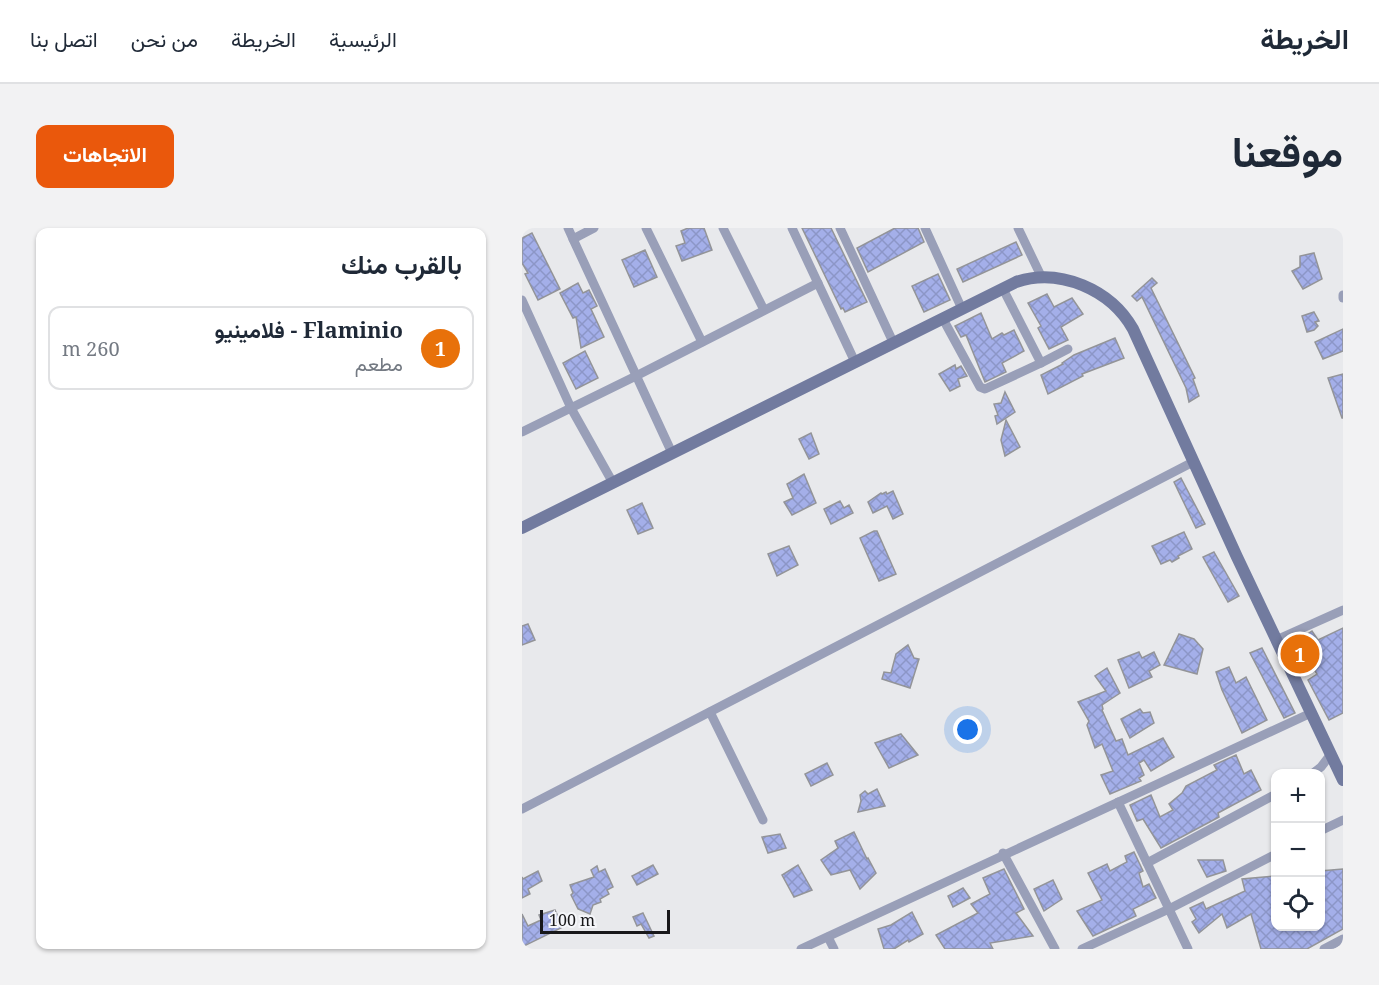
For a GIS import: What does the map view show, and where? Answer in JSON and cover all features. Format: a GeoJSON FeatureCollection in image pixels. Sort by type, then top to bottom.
{"type":"FeatureCollection","features":[{"type":"Feature","properties":{"kind":"street"},"geometry":{"type":"LineString","coordinates":[[568,228],[672,453]]}},
{"type":"Feature","properties":{"kind":"street"},"geometry":{"type":"LineString","coordinates":[[573,239],[594,228]]}},
{"type":"Feature","properties":{"kind":"street"},"geometry":{"type":"LineString","coordinates":[[646,228],[702,342]]}},
{"type":"Feature","properties":{"kind":"street"},"geometry":{"type":"LineString","coordinates":[[723,228],[764,310]]}},
{"type":"Feature","properties":{"kind":"street"},"geometry":{"type":"LineString","coordinates":[[792,228],[855,362]]}},
{"type":"Feature","properties":{"kind":"street"},"geometry":{"type":"LineString","coordinates":[[840,228],[893,342]]}},
{"type":"Feature","properties":{"kind":"street"},"geometry":{"type":"LineString","coordinates":[[925,228],[962,309]]}},
{"type":"Feature","properties":{"kind":"street"},"geometry":{"type":"LineString","coordinates":[[1018,228],[1042,278]]}},
{"type":"Feature","properties":{"kind":"street"},"geometry":{"type":"LineString","coordinates":[[522,528],[1020,280],[1042,278],[1086,286],[1106,297],[1125,316],[1140,343],[1276,640],[1336,760],[1343,780]]}},
{"type":"Feature","properties":{"kind":"street"},"geometry":{"type":"LineString","coordinates":[[522,432],[818,283]]}},
{"type":"Feature","properties":{"kind":"street"},"geometry":{"type":"LineString","coordinates":[[1003,289],[1041,363]]}},
{"type":"Feature","properties":{"kind":"street"},"geometry":{"type":"LineString","coordinates":[[522,300],[571,408],[613,483]]}},
{"type":"Feature","properties":{"kind":"street"},"geometry":{"type":"LineString","coordinates":[[943,319],[980,387],[985,389],[1068,349]]}},
{"type":"Feature","properties":{"kind":"street"},"geometry":{"type":"LineString","coordinates":[[522,809],[1193,462]]}},
{"type":"Feature","properties":{"kind":"street"},"geometry":{"type":"LineString","coordinates":[[1276,640],[1343,610]]}},
{"type":"Feature","properties":{"kind":"street"},"geometry":{"type":"LineString","coordinates":[[710,712],[763,820]]}},
{"type":"Feature","properties":{"kind":"street"},"geometry":{"type":"LineString","coordinates":[[801,949],[1003,853],[1311,712]]}},
{"type":"Feature","properties":{"kind":"street"},"geometry":{"type":"LineString","coordinates":[[1318,769],[1336,760]]}},
{"type":"Feature","properties":{"kind":"street"},"geometry":{"type":"LineString","coordinates":[[1147,863],[1271,796]]}},
{"type":"Feature","properties":{"kind":"street"},"geometry":{"type":"LineString","coordinates":[[1118,802],[1188,949]]}},
{"type":"Feature","properties":{"kind":"street"},"geometry":{"type":"LineString","coordinates":[[1325,829],[1343,820]]}},
{"type":"Feature","properties":{"kind":"street"},"geometry":{"type":"LineString","coordinates":[[1003,853],[1055,949]]}},
{"type":"Feature","properties":{"kind":"street"},"geometry":{"type":"LineString","coordinates":[[1082,949],[1169,909],[1271,856]]}},
{"type":"Feature","properties":{"kind":"street"},"geometry":{"type":"LineString","coordinates":[[828,937],[834,949]]}},
{"type":"Feature","properties":{"kind":"street"},"geometry":{"type":"LineString","coordinates":[[1324,949],[1343,939]]}},
{"type":"Feature","properties":{"kind":"building"},"geometry":{"type":"Polygon","coordinates":[[[688,228],[704,228],[712,250],[682,261],[676,246],[685,243],[681,231],[688,228]]]}},
{"type":"Feature","properties":{"kind":"building"},"geometry":{"type":"Polygon","coordinates":[[[802,228],[831,228],[867,302],[845,312],[843,308],[841,309],[802,228]]]}},
{"type":"Feature","properties":{"kind":"building"},"geometry":{"type":"Polygon","coordinates":[[[895,228],[918,228],[924,242],[868,272],[857,248],[895,228]]]}},
{"type":"Feature","properties":{"kind":"building"},"geometry":{"type":"Polygon","coordinates":[[[532,233],[560,289],[538,300],[522,263],[522,238],[532,233]]]}},
{"type":"Feature","properties":{"kind":"building"},"geometry":{"type":"Polygon","coordinates":[[[1016,242],[1022,255],[963,282],[957,269],[1016,242]]]}},
{"type":"Feature","properties":{"kind":"building"},"geometry":{"type":"Polygon","coordinates":[[[645,250],[657,277],[634,287],[622,260],[645,250]]]}},
{"type":"Feature","properties":{"kind":"building"},"geometry":{"type":"Polygon","coordinates":[[[1314,253],[1322,279],[1303,289],[1292,271],[1300,267],[1300,256],[1314,253]]]}},
{"type":"Feature","properties":{"kind":"building"},"geometry":{"type":"Polygon","coordinates":[[[938,274],[950,300],[924,312],[912,286],[938,274]]]}},
{"type":"Feature","properties":{"kind":"building"},"geometry":{"type":"Polygon","coordinates":[[[1152,278],[1157,283],[1151,288],[1195,378],[1193,379],[1199,396],[1189,402],[1186,388],[1142,297],[1137,301],[1132,296],[1152,278]]]}},
{"type":"Feature","properties":{"kind":"building"},"geometry":{"type":"Polygon","coordinates":[[[578,283],[583,293],[589,290],[597,306],[591,309],[604,337],[581,348],[576,317],[573,318],[560,293],[578,283]]]}},
{"type":"Feature","properties":{"kind":"building"},"geometry":{"type":"Polygon","coordinates":[[[1047,294],[1054,307],[1072,298],[1083,314],[1061,327],[1068,340],[1049,349],[1038,328],[1041,326],[1028,303],[1047,294]]]}},
{"type":"Feature","properties":{"kind":"building"},"geometry":{"type":"Polygon","coordinates":[[[1314,312],[1319,321],[1315,322],[1318,326],[1307,332],[1302,316],[1314,312]]]}},
{"type":"Feature","properties":{"kind":"building"},"geometry":{"type":"Polygon","coordinates":[[[981,313],[992,339],[1014,330],[1024,351],[1002,363],[1006,372],[985,382],[966,335],[961,337],[955,326],[981,313]]]}},
{"type":"Feature","properties":{"kind":"building"},"geometry":{"type":"Polygon","coordinates":[[[1343,329],[1343,351],[1323,359],[1315,342],[1343,329]]]}},
{"type":"Feature","properties":{"kind":"building"},"geometry":{"type":"Polygon","coordinates":[[[1115,338],[1124,358],[1082,374],[1083,376],[1048,394],[1041,375],[1063,364],[1074,355],[1115,338]]]}},
{"type":"Feature","properties":{"kind":"building"},"geometry":{"type":"Polygon","coordinates":[[[585,351],[598,378],[576,389],[563,363],[585,351]]]}},
{"type":"Feature","properties":{"kind":"building"},"geometry":{"type":"Polygon","coordinates":[[[955,365],[956,369],[961,366],[967,376],[958,379],[960,386],[950,391],[939,374],[955,365]]]}},
{"type":"Feature","properties":{"kind":"building"},"geometry":{"type":"Polygon","coordinates":[[[1343,374],[1343,418],[1342,418],[1328,378],[1343,374]]]}},
{"type":"Feature","properties":{"kind":"building"},"geometry":{"type":"Polygon","coordinates":[[[1005,392],[1015,412],[997,424],[995,416],[998,415],[994,404],[1001,403],[1005,392]]]}},
{"type":"Feature","properties":{"kind":"building"},"geometry":{"type":"Polygon","coordinates":[[[1006,420],[1020,447],[1005,456],[1001,440],[1006,420]]]}},
{"type":"Feature","properties":{"kind":"building"},"geometry":{"type":"Polygon","coordinates":[[[811,433],[819,454],[809,459],[799,439],[811,433]]]}},
{"type":"Feature","properties":{"kind":"building"},"geometry":{"type":"Polygon","coordinates":[[[804,474],[816,503],[792,515],[784,502],[793,498],[787,484],[804,474]]]}},
{"type":"Feature","properties":{"kind":"building"},"geometry":{"type":"Polygon","coordinates":[[[1181,478],[1205,524],[1196,528],[1174,482],[1181,478]]]}},
{"type":"Feature","properties":{"kind":"building"},"geometry":{"type":"Polygon","coordinates":[[[893,491],[903,514],[893,519],[887,506],[873,513],[868,502],[881,493],[886,492],[887,494],[893,491]]]}},
{"type":"Feature","properties":{"kind":"building"},"geometry":{"type":"Polygon","coordinates":[[[840,501],[844,508],[849,505],[853,513],[831,524],[824,509],[840,501]]]}},
{"type":"Feature","properties":{"kind":"building"},"geometry":{"type":"Polygon","coordinates":[[[642,503],[653,528],[638,534],[627,510],[642,503]]]}},
{"type":"Feature","properties":{"kind":"building"},"geometry":{"type":"Polygon","coordinates":[[[877,531],[896,574],[879,581],[860,538],[877,531]]]}},
{"type":"Feature","properties":{"kind":"building"},"geometry":{"type":"Polygon","coordinates":[[[1184,532],[1192,549],[1172,562],[1170,560],[1161,564],[1152,546],[1184,532]]]}},
{"type":"Feature","properties":{"kind":"building"},"geometry":{"type":"Polygon","coordinates":[[[789,546],[798,565],[777,576],[768,554],[789,546]]]}},
{"type":"Feature","properties":{"kind":"building"},"geometry":{"type":"Polygon","coordinates":[[[1214,552],[1239,596],[1228,602],[1203,557],[1214,552]]]}},
{"type":"Feature","properties":{"kind":"building"},"geometry":{"type":"Polygon","coordinates":[[[528,624],[535,640],[522,645],[522,626],[528,624]]]}},
{"type":"Feature","properties":{"kind":"building"},"geometry":{"type":"Polygon","coordinates":[[[1343,628],[1343,713],[1329,720],[1308,680],[1317,674],[1297,641],[1312,631],[1318,640],[1343,628]]]}},
{"type":"Feature","properties":{"kind":"building"},"geometry":{"type":"Polygon","coordinates":[[[1179,634],[1194,639],[1203,649],[1197,674],[1164,665],[1179,634]]]}},
{"type":"Feature","properties":{"kind":"building"},"geometry":{"type":"Polygon","coordinates":[[[908,645],[914,658],[919,659],[910,688],[882,679],[884,672],[891,673],[896,654],[908,645]]]}},
{"type":"Feature","properties":{"kind":"building"},"geometry":{"type":"Polygon","coordinates":[[[1262,648],[1295,713],[1284,718],[1250,653],[1262,648]]]}},
{"type":"Feature","properties":{"kind":"building"},"geometry":{"type":"Polygon","coordinates":[[[1139,652],[1142,658],[1154,652],[1160,665],[1149,671],[1152,677],[1129,688],[1118,660],[1139,652]]]}},
{"type":"Feature","properties":{"kind":"building"},"geometry":{"type":"Polygon","coordinates":[[[1229,667],[1236,683],[1246,677],[1267,720],[1242,733],[1216,672],[1229,667]]]}},
{"type":"Feature","properties":{"kind":"building"},"geometry":{"type":"Polygon","coordinates":[[[1107,668],[1120,693],[1102,705],[1102,710],[1116,741],[1122,739],[1128,755],[1163,738],[1174,757],[1151,771],[1144,760],[1139,763],[1144,775],[1139,778],[1141,781],[1110,794],[1101,775],[1113,771],[1102,744],[1095,748],[1087,725],[1089,721],[1078,702],[1106,691],[1095,676],[1107,668]]]}},
{"type":"Feature","properties":{"kind":"building"},"geometry":{"type":"Polygon","coordinates":[[[1140,709],[1143,713],[1150,712],[1154,723],[1130,738],[1121,719],[1140,709]]]}},
{"type":"Feature","properties":{"kind":"building"},"geometry":{"type":"Polygon","coordinates":[[[901,734],[918,755],[889,768],[875,743],[901,734]]]}},
{"type":"Feature","properties":{"kind":"building"},"geometry":{"type":"Polygon","coordinates":[[[1236,755],[1244,774],[1251,770],[1261,790],[1218,813],[1219,817],[1161,848],[1143,819],[1137,821],[1130,805],[1151,795],[1160,817],[1173,810],[1169,804],[1182,793],[1186,786],[1217,770],[1214,765],[1236,755]]]}},
{"type":"Feature","properties":{"kind":"building"},"geometry":{"type":"Polygon","coordinates":[[[827,763],[833,775],[811,786],[805,774],[827,763]]]}},
{"type":"Feature","properties":{"kind":"building"},"geometry":{"type":"Polygon","coordinates":[[[877,789],[885,806],[858,812],[860,795],[865,791],[868,794],[877,789]]]}},
{"type":"Feature","properties":{"kind":"building"},"geometry":{"type":"Polygon","coordinates":[[[854,832],[876,873],[860,889],[850,870],[831,875],[821,860],[838,848],[835,841],[854,832]]]}},
{"type":"Feature","properties":{"kind":"building"},"geometry":{"type":"Polygon","coordinates":[[[780,834],[786,848],[768,853],[762,837],[780,834]]]}},
{"type":"Feature","properties":{"kind":"building"},"geometry":{"type":"Polygon","coordinates":[[[1134,852],[1143,871],[1139,873],[1143,887],[1149,884],[1156,898],[1133,909],[1136,916],[1093,936],[1077,911],[1102,900],[1088,873],[1107,864],[1110,871],[1127,862],[1125,856],[1134,852]]]}},
{"type":"Feature","properties":{"kind":"building"},"geometry":{"type":"Polygon","coordinates":[[[1198,860],[1223,860],[1226,871],[1207,877],[1198,860]]]}},
{"type":"Feature","properties":{"kind":"building"},"geometry":{"type":"Polygon","coordinates":[[[653,865],[658,874],[637,885],[632,876],[653,865]]]}},
{"type":"Feature","properties":{"kind":"building"},"geometry":{"type":"Polygon","coordinates":[[[798,865],[812,890],[794,897],[782,875],[798,865]]]}},
{"type":"Feature","properties":{"kind":"building"},"geometry":{"type":"Polygon","coordinates":[[[597,866],[599,872],[605,869],[613,887],[607,890],[609,894],[600,899],[601,902],[593,905],[590,914],[578,909],[571,895],[573,893],[570,885],[594,877],[591,870],[597,866]]]}},
{"type":"Feature","properties":{"kind":"building"},"geometry":{"type":"Polygon","coordinates":[[[1004,869],[1024,909],[1016,913],[1033,936],[990,943],[993,949],[945,949],[936,935],[978,913],[971,904],[990,894],[983,878],[1004,869]]]}},
{"type":"Feature","properties":{"kind":"building"},"geometry":{"type":"Polygon","coordinates":[[[1343,869],[1343,929],[1307,949],[1261,949],[1251,914],[1227,928],[1222,914],[1199,933],[1192,922],[1196,919],[1190,908],[1203,902],[1206,909],[1245,891],[1242,879],[1271,876],[1271,931],[1325,931],[1325,871],[1343,869]]]}},
{"type":"Feature","properties":{"kind":"building"},"geometry":{"type":"Polygon","coordinates":[[[538,871],[542,881],[528,889],[530,894],[522,898],[522,877],[523,879],[538,871]]]}},
{"type":"Feature","properties":{"kind":"building"},"geometry":{"type":"Polygon","coordinates":[[[1053,880],[1062,899],[1044,911],[1034,889],[1053,880]]]}},
{"type":"Feature","properties":{"kind":"building"},"geometry":{"type":"Polygon","coordinates":[[[963,888],[970,898],[953,907],[948,896],[963,888]]]}},
{"type":"Feature","properties":{"kind":"building"},"geometry":{"type":"Polygon","coordinates":[[[555,910],[563,927],[522,947],[522,914],[528,926],[541,920],[539,915],[555,910]]]}},
{"type":"Feature","properties":{"kind":"building"},"geometry":{"type":"Polygon","coordinates":[[[912,912],[923,934],[894,949],[884,949],[878,929],[891,925],[912,912]]]}},
{"type":"Feature","properties":{"kind":"building"},"geometry":{"type":"Polygon","coordinates":[[[643,913],[654,936],[649,938],[641,924],[637,926],[633,917],[643,913]]]}},
{"type":"Feature","properties":{"kind":"place","name":"Flaminio - فلامينيو"},"geometry":{"type":"Point","coordinates":[1300,654]}}]}
